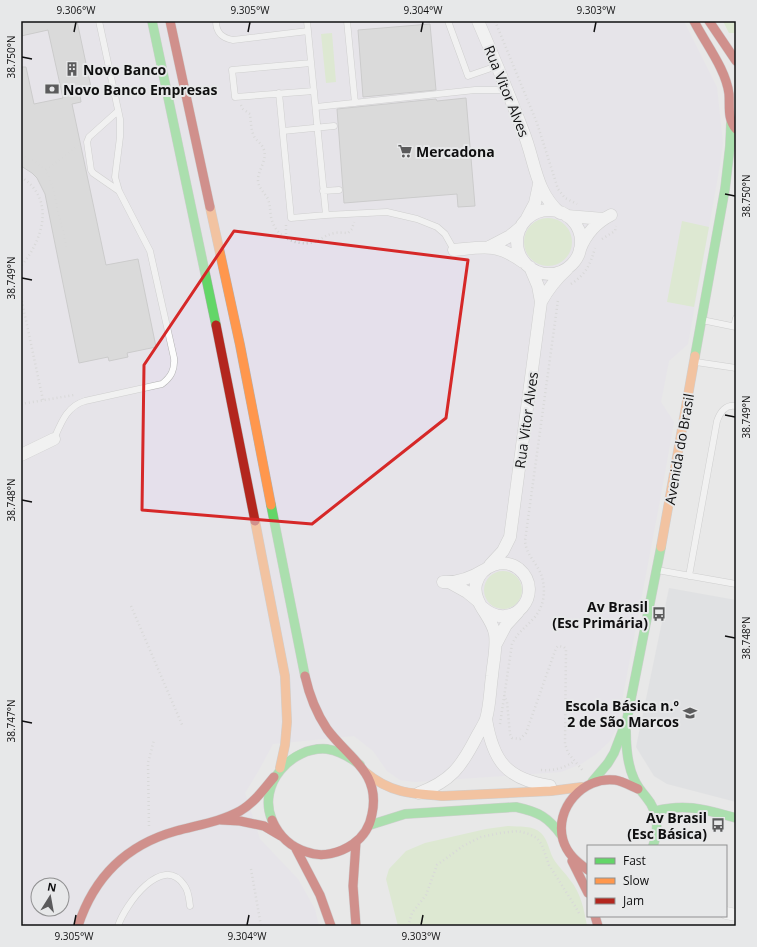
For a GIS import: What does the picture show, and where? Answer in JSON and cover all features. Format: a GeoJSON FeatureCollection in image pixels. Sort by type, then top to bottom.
{"type":"FeatureCollection","features":[{"type":"Feature","properties":{"kind":"main road"},"geometry":{"type":"LineString","coordinates":[[152,21],[225,368],[284,670],[287,723],[284,755],[280,768]]}},
{"type":"Feature","properties":{"kind":"main road"},"geometry":{"type":"LineString","coordinates":[[170,21],[240,345],[306,680],[318,714],[328,731],[363,769],[372,784],[374,812],[370,825],[356,842],[342,851],[327,855],[311,854],[296,849]]}},
{"type":"Feature","properties":{"kind":"main road"},"geometry":{"type":"LineString","coordinates":[[694,21],[725,80],[730,95],[729,108]]}},
{"type":"Feature","properties":{"kind":"main road"},"geometry":{"type":"LineString","coordinates":[[709,21],[736,61]]}},
{"type":"Feature","properties":{"kind":"main road"},"geometry":{"type":"LineString","coordinates":[[729,108],[736,96]]}},
{"type":"Feature","properties":{"kind":"main road","name":"Avenida do Brasil"},"geometry":{"type":"LineString","coordinates":[[654,811],[645,795],[638,789],[630,771],[626,749],[627,719],[657,570],[727,179],[733,126],[729,117],[729,108]]}},
{"type":"Feature","properties":{"kind":"main road"},"geometry":{"type":"LineString","coordinates":[[727,179],[736,166]]}},
{"type":"Feature","properties":{"kind":"main road","name":"Avenida do Brasil"},"geometry":{"type":"LineString","coordinates":[[592,782],[608,763],[614,753],[627,719]]}},
{"type":"Feature","properties":{"kind":"main road"},"geometry":{"type":"LineString","coordinates":[[78,926],[91,894],[106,872],[130,852],[152,840],[170,833],[219,820],[240,811],[250,804],[280,768],[292,758],[305,752],[320,749],[334,751],[348,756],[380,784],[417,794],[443,796],[551,791],[576,788],[592,782],[604,780],[616,780],[628,783],[638,789]]}},
{"type":"Feature","properties":{"kind":"main road"},"geometry":{"type":"LineString","coordinates":[[274,777],[269,792],[268,808],[272,823],[281,836]]}},
{"type":"Feature","properties":{"kind":"main road"},"geometry":{"type":"LineString","coordinates":[[576,788],[565,809],[561,822],[562,836],[568,853],[587,891]]}},
{"type":"Feature","properties":{"kind":"main road"},"geometry":{"type":"LineString","coordinates":[[656,842],[657,819],[654,811],[668,807],[687,806],[736,818]]}},
{"type":"Feature","properties":{"kind":"main road"},"geometry":{"type":"LineString","coordinates":[[370,825],[405,814],[516,807],[531,810],[542,815],[552,823],[562,836]]}},
{"type":"Feature","properties":{"kind":"main road"},"geometry":{"type":"LineString","coordinates":[[219,820],[240,821],[264,826],[281,836],[296,849],[320,895],[331,926]]}},
{"type":"Feature","properties":{"kind":"main road"},"geometry":{"type":"LineString","coordinates":[[356,842],[353,886],[356,926]]}},
{"type":"Feature","properties":{"kind":"main road"},"geometry":{"type":"LineString","coordinates":[[568,853],[574,861],[587,869]]}},
{"type":"Feature","properties":{"kind":"street","name":"Rua Vitor Alves"},"geometry":{"type":"LineString","coordinates":[[478,21],[526,136],[539,184],[548,200],[577,228],[581,243],[580,250],[572,264],[550,287],[541,302]]}},
{"type":"Feature","properties":{"kind":"street","name":"Rua Vitor Alves"},"geometry":{"type":"LineString","coordinates":[[417,794],[434,788],[450,777],[468,755],[486,719],[496,644],[493,625],[480,604],[476,593],[476,585],[479,577],[508,545],[510,538],[541,302],[538,286],[518,249],[517,242],[523,224],[535,203],[539,184]]}},
{"type":"Feature","properties":{"kind":"street"},"geometry":{"type":"LineString","coordinates":[[489,247],[510,236],[538,212],[545,211],[608,217]]}},
{"type":"Feature","properties":{"kind":"street"},"geometry":{"type":"LineString","coordinates":[[580,250],[586,237],[595,226],[608,217]]}},
{"type":"Feature","properties":{"kind":"street"},"geometry":{"type":"LineString","coordinates":[[454,250],[489,247],[511,254],[544,274],[560,272],[567,269]]}},
{"type":"Feature","properties":{"kind":"street"},"geometry":{"type":"LineString","coordinates":[[21,455],[54,439]]}},
{"type":"Feature","properties":{"kind":"street","name":"Rua Vitor Alves"},"geometry":{"type":"LineString","coordinates":[[496,644],[506,625],[527,600],[529,593],[529,586],[524,574],[513,555],[510,538]]}},
{"type":"Feature","properties":{"kind":"street"},"geometry":{"type":"LineString","coordinates":[[519,610],[507,616],[493,615],[467,592],[446,582],[467,579],[494,564],[507,564],[519,569],[524,574]]}},
{"type":"Feature","properties":{"kind":"street","name":"Rua Vitor Alves"},"geometry":{"type":"LineString","coordinates":[[486,719],[492,747],[498,758],[510,772],[523,780],[536,784],[576,788]]}},
{"type":"Feature","properties":{"kind":"lane"},"geometry":{"type":"LineString","coordinates":[[54,439],[70,410],[81,402],[162,384],[169,379],[174,364],[174,358],[150,250],[119,191],[115,177],[120,137],[118,111],[99,21]]}},
{"type":"Feature","properties":{"kind":"lane"},"geometry":{"type":"LineString","coordinates":[[216,21],[217,29],[222,37],[233,40],[308,32]]}},
{"type":"Feature","properties":{"kind":"lane"},"geometry":{"type":"LineString","coordinates":[[308,21],[326,215]]}},
{"type":"Feature","properties":{"kind":"lane"},"geometry":{"type":"LineString","coordinates":[[348,21],[356,103]]}},
{"type":"Feature","properties":{"kind":"lane"},"geometry":{"type":"LineString","coordinates":[[448,21],[468,76],[497,66]]}},
{"type":"Feature","properties":{"kind":"lane"},"geometry":{"type":"LineString","coordinates":[[311,64],[232,70],[234,97],[314,91]]}},
{"type":"Feature","properties":{"kind":"lane"},"geometry":{"type":"LineString","coordinates":[[316,106],[474,90],[507,90]]}},
{"type":"Feature","properties":{"kind":"lane"},"geometry":{"type":"LineString","coordinates":[[279,94],[291,218],[387,212],[417,219],[437,227],[445,234],[454,250]]}},
{"type":"Feature","properties":{"kind":"lane"},"geometry":{"type":"LineString","coordinates":[[118,111],[89,137],[87,142],[91,170],[119,191]]}},
{"type":"Feature","properties":{"kind":"lane"},"geometry":{"type":"LineString","coordinates":[[283,131],[334,126]]}},
{"type":"Feature","properties":{"kind":"lane"},"geometry":{"type":"LineString","coordinates":[[324,191],[339,190]]}},
{"type":"Feature","properties":{"kind":"lane"},"geometry":{"type":"LineString","coordinates":[[702,320],[735,327],[736,318]]}},
{"type":"Feature","properties":{"kind":"lane"},"geometry":{"type":"LineString","coordinates":[[694,361],[736,368]]}},
{"type":"Feature","properties":{"kind":"lane"},"geometry":{"type":"LineString","coordinates":[[689,576],[717,421],[722,410],[732,405],[736,406]]}},
{"type":"Feature","properties":{"kind":"lane"},"geometry":{"type":"LineString","coordinates":[[657,570],[736,584]]}},
{"type":"Feature","properties":{"kind":"lane"},"geometry":{"type":"LineString","coordinates":[[118,926],[122,914],[138,892],[148,884],[166,875],[179,880],[185,886],[190,906]]}},
{"type":"Feature","properties":{"kind":"path"},"geometry":{"type":"LineString","coordinates":[[495,21],[537,122],[558,189],[565,198],[580,205]]}},
{"type":"Feature","properties":{"kind":"path"},"geometry":{"type":"LineString","coordinates":[[46,170],[89,137]]}},
{"type":"Feature","properties":{"kind":"path"},"geometry":{"type":"LineString","coordinates":[[21,155],[34,160],[46,170],[52,185],[67,249]]}},
{"type":"Feature","properties":{"kind":"path"},"geometry":{"type":"LineString","coordinates":[[21,177],[28,182],[38,197],[43,212],[43,223],[40,234],[21,266]]}},
{"type":"Feature","properties":{"kind":"path"},"geometry":{"type":"LineString","coordinates":[[599,242],[615,231],[616,225],[608,217]]}},
{"type":"Feature","properties":{"kind":"path"},"geometry":{"type":"LineString","coordinates":[[566,287],[583,276],[590,264],[596,246]]}},
{"type":"Feature","properties":{"kind":"path"},"geometry":{"type":"LineString","coordinates":[[499,730],[512,644],[520,632],[535,617],[542,605],[544,596],[542,577],[528,552],[525,541],[555,316],[560,295]]}},
{"type":"Feature","properties":{"kind":"path"},"geometry":{"type":"LineString","coordinates":[[21,297],[43,400]]}},
{"type":"Feature","properties":{"kind":"path"},"geometry":{"type":"LineString","coordinates":[[21,404],[79,394],[81,402]]}},
{"type":"Feature","properties":{"kind":"path"},"geometry":{"type":"LineString","coordinates":[[131,606],[184,727]]}},
{"type":"Feature","properties":{"kind":"path"},"geometry":{"type":"LineString","coordinates":[[504,694],[507,702],[510,734],[512,738],[520,740],[526,733],[556,648],[558,646],[564,646],[566,649],[564,744],[568,753],[592,782]]}},
{"type":"Feature","properties":{"kind":"path"},"geometry":{"type":"LineString","coordinates":[[152,840],[149,830],[148,764],[154,740]]}},
{"type":"Feature","properties":{"kind":"path"},"geometry":{"type":"LineString","coordinates":[[537,770],[547,771],[566,767],[575,761]]}},
{"type":"Feature","properties":{"kind":"path"},"geometry":{"type":"LineString","coordinates":[[408,926],[412,913],[426,895],[437,865],[463,846],[481,837],[518,831],[533,836],[542,845],[549,865],[575,906],[581,920]]}},
{"type":"Feature","properties":{"kind":"path"},"geometry":{"type":"LineString","coordinates":[[251,870],[261,926]]}},
{"type":"Feature","properties":{"kind":"highlighted area"},"geometry":{"type":"Polygon","coordinates":[[[234,231],[468,260],[446,418],[312,524],[142,510],[144,365],[234,231]]]}},
{"type":"Feature","properties":{"kind":"shaded area"},"geometry":{"type":"Polygon","coordinates":[[[21,21],[684,21],[717,87],[723,143],[688,344],[669,361],[661,402],[674,422],[617,727],[610,741],[596,754],[581,764],[561,772],[415,782],[400,780],[387,771],[373,751],[354,736],[273,744],[245,793],[260,839],[298,879],[315,909],[319,926],[21,926],[21,21]]]}},
{"type":"Feature","properties":{"kind":"shaded area","name":"Escola Básica n.º 2 de São Marcos"},"geometry":{"type":"Polygon","coordinates":[[[669,588],[736,600],[736,802],[667,784],[654,776],[636,747],[669,588]]]}},
{"type":"Feature","properties":{"kind":"green space"},"geometry":{"type":"Polygon","coordinates":[[[723,21],[736,21],[736,33],[729,33],[723,21]]]}},
{"type":"Feature","properties":{"kind":"green space"},"geometry":{"type":"Polygon","coordinates":[[[332,33],[336,82],[326,83],[321,34],[332,33]]]}},
{"type":"Feature","properties":{"kind":"green space"},"geometry":{"type":"Polygon","coordinates":[[[548,218],[557,220],[565,225],[570,233],[572,242],[570,251],[565,259],[557,264],[548,266],[539,264],[531,259],[526,251],[524,242],[526,233],[531,225],[539,220],[548,218]]]}},
{"type":"Feature","properties":{"kind":"green space"},"geometry":{"type":"Polygon","coordinates":[[[682,221],[709,227],[694,307],[667,302],[682,221]]]}},
{"type":"Feature","properties":{"kind":"green space"},"geometry":{"type":"Polygon","coordinates":[[[499,571],[507,571],[514,574],[519,579],[522,590],[519,601],[514,606],[507,609],[499,609],[492,606],[487,601],[484,594],[484,586],[487,579],[492,574],[499,571]]]}},
{"type":"Feature","properties":{"kind":"green space"},"geometry":{"type":"Polygon","coordinates":[[[508,826],[530,828],[538,830],[541,833],[547,842],[555,861],[577,890],[587,926],[398,926],[386,879],[389,869],[406,851],[425,843],[486,829],[508,826]]]}},
{"type":"Feature","properties":{"kind":"building"},"geometry":{"type":"Polygon","coordinates":[[[21,21],[77,21],[92,92],[80,95],[81,102],[72,104],[106,265],[138,259],[156,347],[127,353],[128,357],[109,361],[108,357],[79,363],[45,194],[37,178],[21,166],[21,67],[26,67],[34,104],[63,98],[48,30],[21,36],[21,21]]]}},
{"type":"Feature","properties":{"kind":"building"},"geometry":{"type":"Polygon","coordinates":[[[430,24],[436,90],[363,97],[358,30],[430,24]]]}},
{"type":"Feature","properties":{"kind":"building","name":"Mercadona"},"geometry":{"type":"Polygon","coordinates":[[[466,98],[475,206],[458,207],[457,194],[344,203],[337,109],[436,99],[437,101],[466,98]]]}},
{"type":"Feature","properties":{"kind":"traffic: fast"},"geometry":{"type":"LineString","coordinates":[[152,21],[216,325]]}},
{"type":"Feature","properties":{"kind":"traffic: fast"},"geometry":{"type":"LineString","coordinates":[[695,356],[725,189],[731,123]]}},
{"type":"Feature","properties":{"kind":"traffic: fast"},"geometry":{"type":"LineString","coordinates":[[271,505],[305,676]]}},
{"type":"Feature","properties":{"kind":"traffic: fast"},"geometry":{"type":"LineString","coordinates":[[592,782],[608,763],[614,753],[627,719],[661,547]]}},
{"type":"Feature","properties":{"kind":"traffic: fast"},"geometry":{"type":"LineString","coordinates":[[626,731],[627,755],[635,782],[650,802],[655,814],[657,827],[653,845]]}},
{"type":"Feature","properties":{"kind":"traffic: fast"},"geometry":{"type":"LineString","coordinates":[[272,820],[269,807],[269,794],[273,781],[280,770],[301,754],[314,750],[327,749],[345,755],[360,765]]}},
{"type":"Feature","properties":{"kind":"traffic: fast"},"geometry":{"type":"LineString","coordinates":[[370,825],[405,814],[516,807],[542,816],[552,824],[562,836]]}},
{"type":"Feature","properties":{"kind":"traffic: fast"},"geometry":{"type":"LineString","coordinates":[[655,811],[677,808],[696,808],[736,818]]}},
{"type":"Feature","properties":{"kind":"traffic: slow"},"geometry":{"type":"LineString","coordinates":[[210,207],[240,345],[271,505]]}},
{"type":"Feature","properties":{"kind":"traffic: slow"},"geometry":{"type":"LineString","coordinates":[[661,547],[695,356]]}},
{"type":"Feature","properties":{"kind":"traffic: slow"},"geometry":{"type":"LineString","coordinates":[[255,521],[285,676],[287,722],[285,745],[280,768]]}},
{"type":"Feature","properties":{"kind":"traffic: slow"},"geometry":{"type":"LineString","coordinates":[[365,772],[383,784],[401,791],[443,796],[551,791],[582,787]]}},
{"type":"Feature","properties":{"kind":"traffic: jam"},"geometry":{"type":"LineString","coordinates":[[170,21],[210,207]]}},
{"type":"Feature","properties":{"kind":"traffic: jam"},"geometry":{"type":"LineString","coordinates":[[694,21],[724,75],[729,94],[730,117],[736,129]]}},
{"type":"Feature","properties":{"kind":"traffic: jam"},"geometry":{"type":"LineString","coordinates":[[709,21],[736,61]]}},
{"type":"Feature","properties":{"kind":"traffic: jam"},"geometry":{"type":"LineString","coordinates":[[216,325],[255,521]]}},
{"type":"Feature","properties":{"kind":"traffic: jam"},"geometry":{"type":"LineString","coordinates":[[272,820],[278,831],[290,844],[301,850],[319,855],[337,852],[357,841],[368,827],[372,814],[374,799],[372,787],[367,776],[323,723],[314,704],[305,676]]}},
{"type":"Feature","properties":{"kind":"traffic: jam"},"geometry":{"type":"LineString","coordinates":[[78,926],[93,892],[114,865],[127,854],[158,837],[216,821],[240,811],[254,800],[274,777]]}},
{"type":"Feature","properties":{"kind":"traffic: jam"},"geometry":{"type":"LineString","coordinates":[[587,869],[576,861],[570,854],[563,840],[561,828],[567,806],[582,789],[592,783],[603,780],[624,782],[638,789]]}},
{"type":"Feature","properties":{"kind":"traffic: jam"},"geometry":{"type":"LineString","coordinates":[[221,820],[240,821],[264,826],[281,836]]}},
{"type":"Feature","properties":{"kind":"traffic: jam"},"geometry":{"type":"LineString","coordinates":[[356,842],[353,886],[356,926]]}},
{"type":"Feature","properties":{"kind":"traffic: jam"},"geometry":{"type":"LineString","coordinates":[[296,849],[320,895],[331,926]]}},
{"type":"Feature","properties":{"kind":"traffic: jam"},"geometry":{"type":"LineString","coordinates":[[572,861],[587,891]]}},
{"type":"Feature","properties":{"kind":"traffic: jam"},"geometry":{"type":"LineString","coordinates":[[595,917],[598,926]]}},
{"type":"Feature","properties":{"kind":"place","name":"Novo Banco"},"geometry":{"type":"Point","coordinates":[72,69]}},
{"type":"Feature","properties":{"kind":"place","name":"Novo Banco Empresas"},"geometry":{"type":"Point","coordinates":[52,89]}},
{"type":"Feature","properties":{"kind":"place","name":"Mercadona"},"geometry":{"type":"Point","coordinates":[405,151]}},
{"type":"Feature","properties":{"kind":"place","name":"Av Brasil (Esc Primária)"},"geometry":{"type":"Point","coordinates":[659,614]}},
{"type":"Feature","properties":{"kind":"place","name":"Escola Básica n.º 2 de São Marcos"},"geometry":{"type":"Point","coordinates":[690,713]}},
{"type":"Feature","properties":{"kind":"place","name":"Av Brasil (Esc Básica)"},"geometry":{"type":"Point","coordinates":[718,825]}}]}
